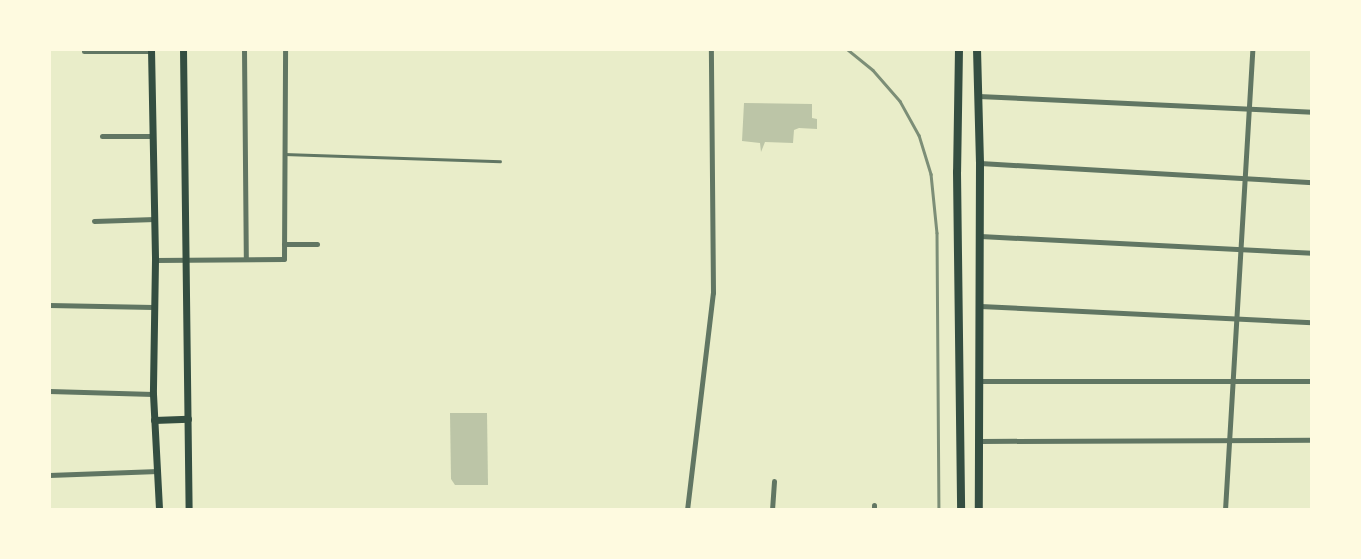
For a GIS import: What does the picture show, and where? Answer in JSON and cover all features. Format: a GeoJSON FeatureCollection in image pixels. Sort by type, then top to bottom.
{"type":"FeatureCollection","features":[{"type":"Feature","properties":{"kind":"main road"},"geometry":{"type":"LineString","coordinates":[[183,49],[183,259],[189,510]]}},
{"type":"Feature","properties":{"kind":"main road"},"geometry":{"type":"LineString","coordinates":[[959,49],[957,172],[961,510]]}},
{"type":"Feature","properties":{"kind":"main road"},"geometry":{"type":"LineString","coordinates":[[977,49],[980,163],[979,510]]}},
{"type":"Feature","properties":{"kind":"main road"},"geometry":{"type":"LineString","coordinates":[[151,50],[155,219],[153,394],[159,510]]}},
{"type":"Feature","properties":{"kind":"main road"},"geometry":{"type":"LineString","coordinates":[[154,420],[188,419]]}},
{"type":"Feature","properties":{"kind":"street"},"geometry":{"type":"LineString","coordinates":[[244,49],[246,259]]}},
{"type":"Feature","properties":{"kind":"street"},"geometry":{"type":"LineString","coordinates":[[155,260],[284,259],[285,49]]}},
{"type":"Feature","properties":{"kind":"street"},"geometry":{"type":"LineString","coordinates":[[687,510],[713,293],[711,49]]}},
{"type":"Feature","properties":{"kind":"street"},"geometry":{"type":"LineString","coordinates":[[1225,510],[1252,49]]}},
{"type":"Feature","properties":{"kind":"street"},"geometry":{"type":"LineString","coordinates":[[84,51],[151,50]]}},
{"type":"Feature","properties":{"kind":"street"},"geometry":{"type":"LineString","coordinates":[[978,96],[1312,112]]}},
{"type":"Feature","properties":{"kind":"street"},"geometry":{"type":"LineString","coordinates":[[102,136],[152,136]]}},
{"type":"Feature","properties":{"kind":"street"},"geometry":{"type":"LineString","coordinates":[[980,163],[1312,182]]}},
{"type":"Feature","properties":{"kind":"street"},"geometry":{"type":"LineString","coordinates":[[94,220],[155,219]]}},
{"type":"Feature","properties":{"kind":"street"},"geometry":{"type":"LineString","coordinates":[[980,236],[1312,253]]}},
{"type":"Feature","properties":{"kind":"street"},"geometry":{"type":"LineString","coordinates":[[284,244],[317,244]]}},
{"type":"Feature","properties":{"kind":"street"},"geometry":{"type":"LineString","coordinates":[[49,305],[153,307]]}},
{"type":"Feature","properties":{"kind":"street"},"geometry":{"type":"LineString","coordinates":[[980,306],[1312,322]]}},
{"type":"Feature","properties":{"kind":"street"},"geometry":{"type":"LineString","coordinates":[[980,381],[1312,381]]}},
{"type":"Feature","properties":{"kind":"street"},"geometry":{"type":"LineString","coordinates":[[49,391],[153,394]]}},
{"type":"Feature","properties":{"kind":"street"},"geometry":{"type":"LineString","coordinates":[[980,441],[1312,440]]}},
{"type":"Feature","properties":{"kind":"street"},"geometry":{"type":"LineString","coordinates":[[49,475],[158,471]]}},
{"type":"Feature","properties":{"kind":"street"},"geometry":{"type":"LineString","coordinates":[[772,510],[774,481]]}},
{"type":"Feature","properties":{"kind":"lane"},"geometry":{"type":"LineString","coordinates":[[284,154],[500,161]]}},
{"type":"Feature","properties":{"kind":"building"},"geometry":{"type":"Polygon","coordinates":[[[744,103],[812,104],[812,118],[817,119],[817,129],[794,130],[793,143],[765,142],[761,152],[760,143],[742,141],[744,103]]]}},
{"type":"Feature","properties":{"kind":"building"},"geometry":{"type":"Polygon","coordinates":[[[450,413],[487,413],[488,485],[455,485],[451,479],[450,413]]]}},
{"type":"Feature","properties":{"kind":"railway"},"geometry":{"type":"LineString","coordinates":[[847,49],[873,70],[900,101],[919,135],[931,174],[937,233],[939,510]]}}]}
